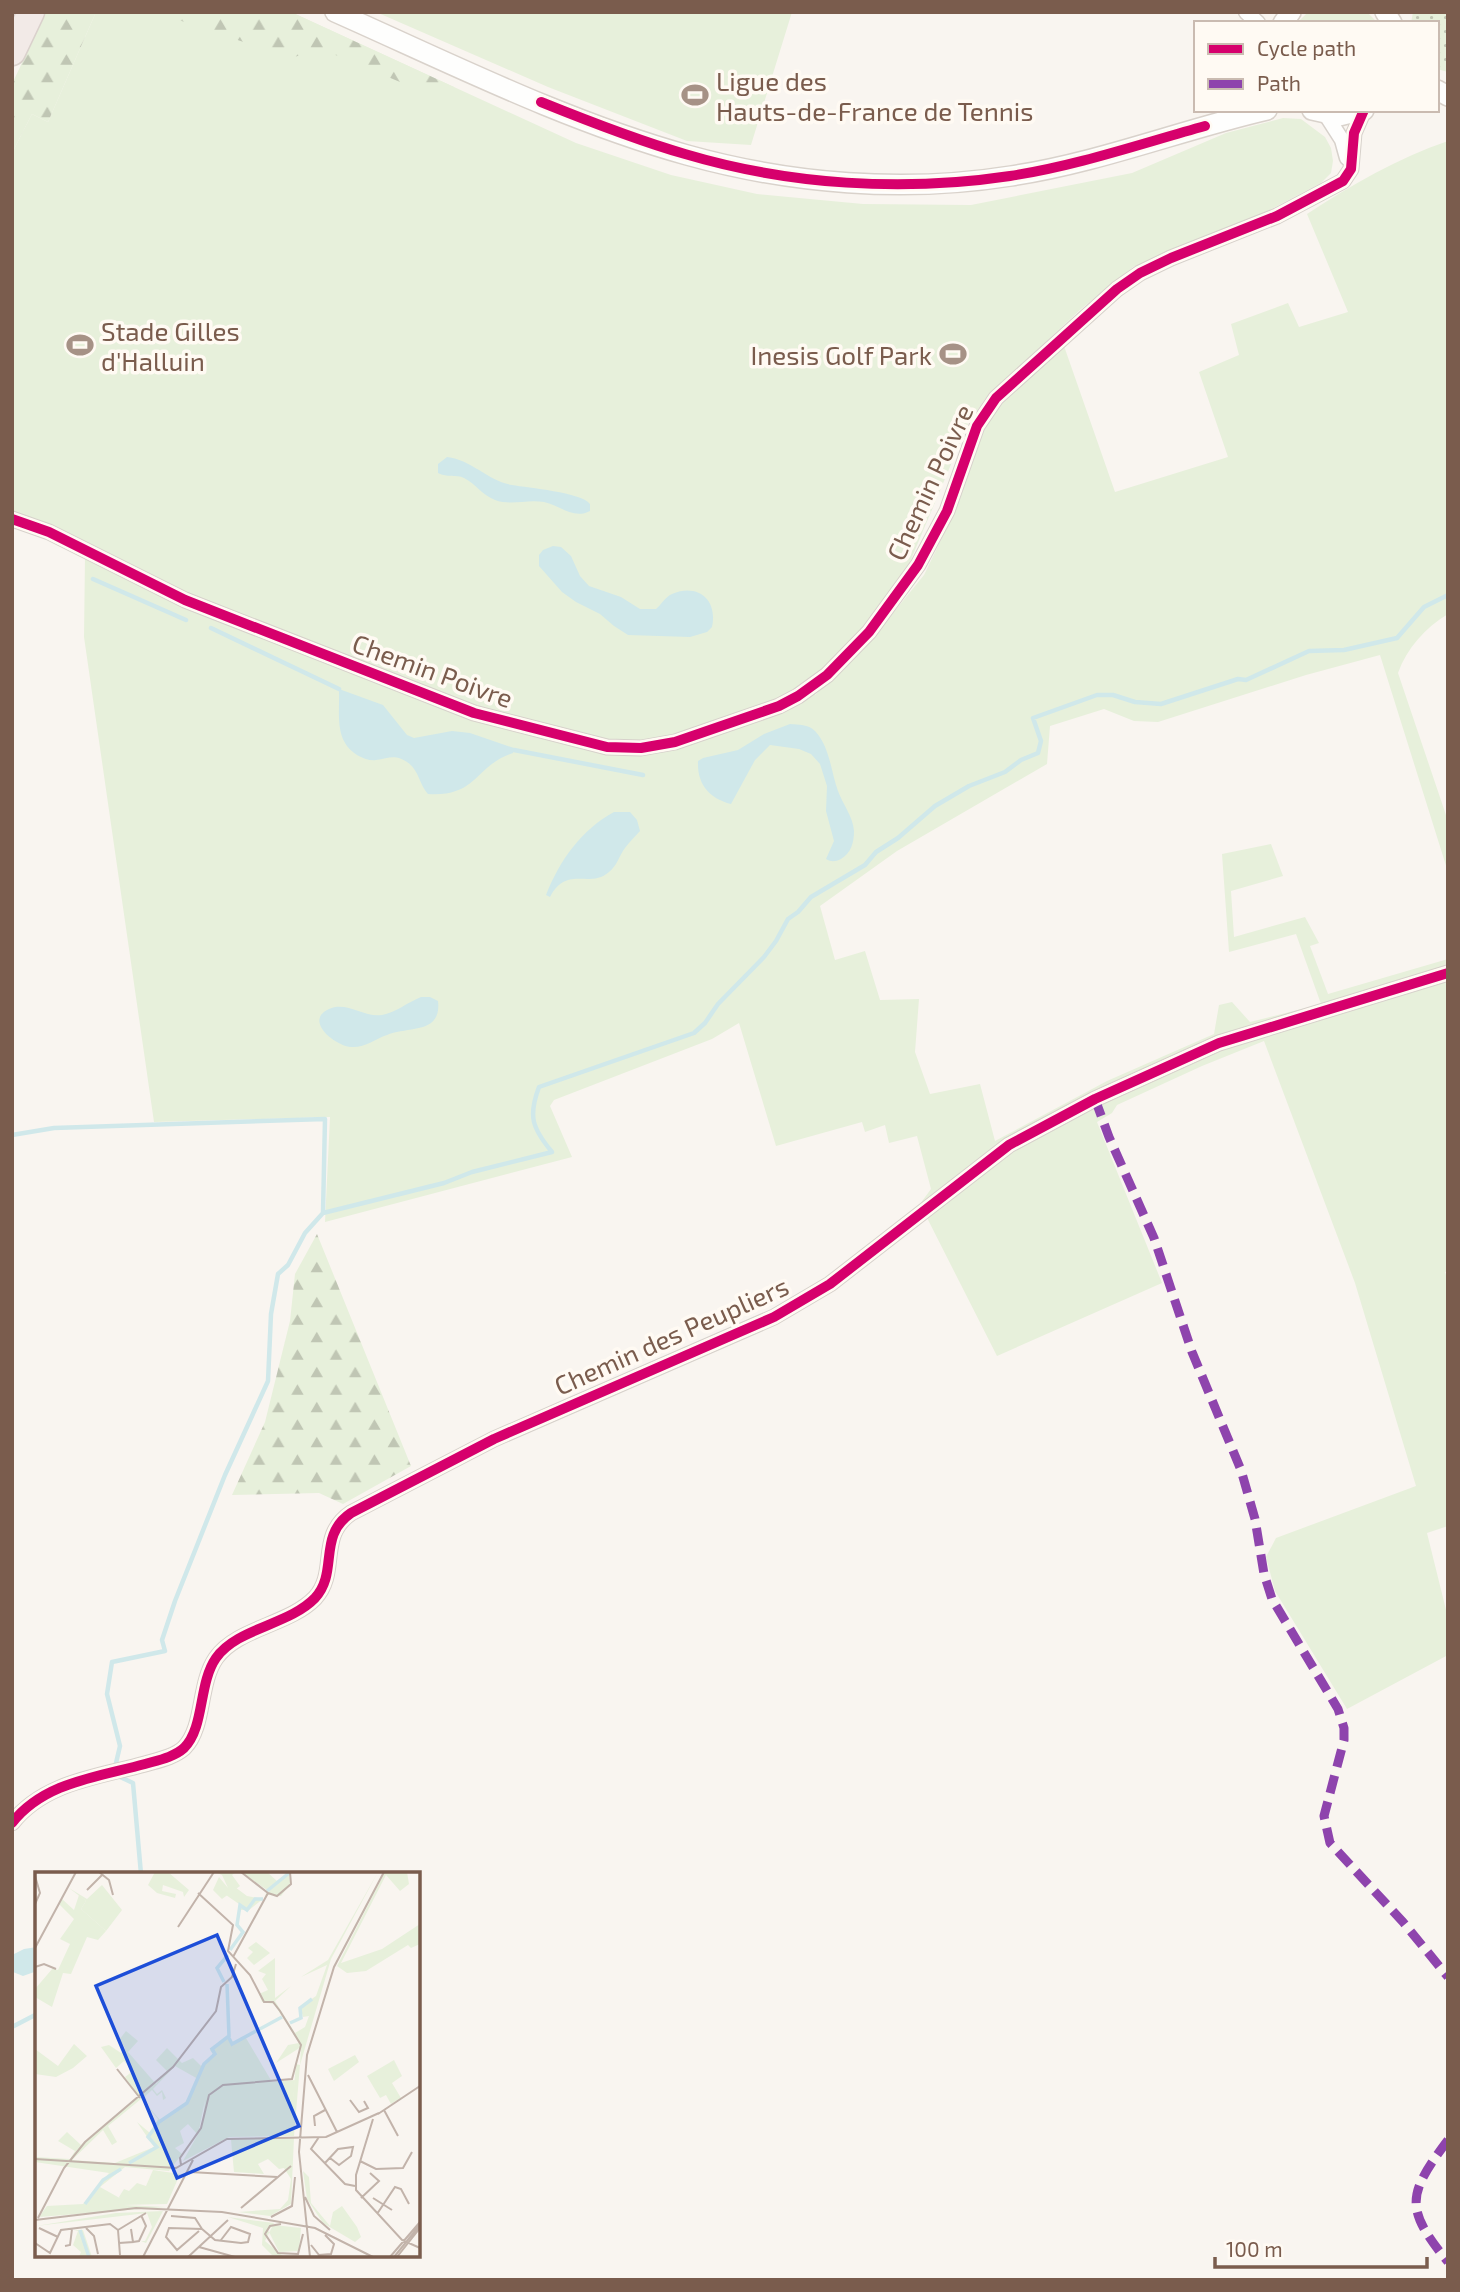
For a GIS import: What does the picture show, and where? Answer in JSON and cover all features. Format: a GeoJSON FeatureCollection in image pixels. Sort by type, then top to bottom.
{"type":"FeatureCollection","features":[{"type":"Feature","properties":{"kind":"highway"},"geometry":{"type":"LineString","coordinates":[[12,52],[31,12]]}},
{"type":"Feature","properties":{"kind":"main road"},"geometry":{"type":"LineString","coordinates":[[335,12],[579,118],[686,155],[746,169],[848,182],[948,183],[1040,171],[1260,112]]}},
{"type":"Feature","properties":{"kind":"main road"},"geometry":{"type":"LineString","coordinates":[[1123,149],[1216,112]]}},
{"type":"Feature","properties":{"kind":"main road"},"geometry":{"type":"LineString","coordinates":[[1319,112],[1345,116],[1358,112]]}},
{"type":"Feature","properties":{"kind":"street"},"geometry":{"type":"LineString","coordinates":[[1319,112],[1338,131],[1346,150],[1346,173],[1338,185]]}},
{"type":"Feature","properties":{"kind":"street"},"geometry":{"type":"LineString","coordinates":[[1338,185],[1351,169],[1354,133],[1363,112]]}},
{"type":"Feature","properties":{"kind":"street","name":"Chemin Poivre"},"geometry":{"type":"LineString","coordinates":[[12,519],[50,532],[185,600],[459,708],[593,744],[630,749],[662,745],[779,706],[816,683],[847,656],[892,603],[925,553],[947,511],[973,436],[986,410],[1002,392],[1117,289],[1161,262],[1276,216],[1338,185]]}},
{"type":"Feature","properties":{"kind":"street","name":"Chemin des Peupliers"},"geometry":{"type":"LineString","coordinates":[[12,1823],[30,1804],[55,1789],[164,1759],[184,1748],[192,1736],[206,1676],[218,1654],[234,1642],[301,1609],[313,1600],[325,1582],[333,1532],[341,1520],[351,1513],[494,1439],[750,1328],[799,1304],[830,1284],[1017,1140],[1095,1099],[1219,1043],[1448,973]]}},
{"type":"Feature","properties":{"kind":"green space"},"geometry":{"type":"Polygon","coordinates":[[[46,12],[96,12],[48,122],[32,114],[12,153],[12,84],[46,12]]]}},
{"type":"Feature","properties":{"kind":"green space"},"geometry":{"type":"Polygon","coordinates":[[[96,12],[291,12],[576,143],[671,175],[757,194],[863,204],[971,205],[1132,173],[1226,133],[1283,118],[1301,119],[1325,137],[1331,148],[1333,161],[1331,173],[1321,183],[1254,218],[1133,267],[1081,309],[985,399],[968,424],[907,569],[868,621],[812,686],[815,695],[871,640],[924,575],[953,515],[987,420],[998,404],[1064,346],[1115,492],[1228,457],[1199,372],[1239,355],[1231,324],[1288,303],[1299,327],[1348,312],[1307,214],[1375,173],[1448,141],[1448,614],[1418,639],[1406,655],[1398,673],[1448,821],[1448,872],[1380,655],[1306,675],[1158,722],[1134,721],[1104,709],[1050,726],[1047,764],[897,851],[820,906],[835,960],[865,951],[880,1000],[919,999],[915,1052],[930,1094],[980,1084],[995,1141],[1107,1081],[1214,1034],[1219,1005],[1232,1002],[1250,1022],[1321,1004],[1296,934],[1229,952],[1222,854],[1271,844],[1283,876],[1231,891],[1234,937],[1305,917],[1319,943],[1310,946],[1328,994],[1448,959],[1448,1271],[1445,1272],[1448,1280],[1448,1526],[1427,1533],[1448,1618],[1448,1655],[1347,1709],[1275,1591],[1266,1557],[1276,1538],[1416,1486],[1355,1283],[1264,1041],[1117,1105],[1112,1113],[1097,1122],[1162,1283],[997,1356],[920,1204],[931,1189],[917,1136],[889,1143],[885,1125],[865,1132],[862,1122],[776,1146],[739,1023],[712,1039],[554,1100],[550,1106],[572,1157],[325,1222],[330,1117],[154,1122],[84,637],[85,557],[12,525],[12,153],[32,114],[48,122],[96,12]]]}},
{"type":"Feature","properties":{"kind":"green space"},"geometry":{"type":"Polygon","coordinates":[[[155,12],[291,12],[454,87],[412,87],[321,49],[291,58],[155,12]]]}},
{"type":"Feature","properties":{"kind":"green space","name":"Ligue des Hauts-de-France de Tennis"},"geometry":{"type":"Polygon","coordinates":[[[376,12],[792,12],[751,145],[687,141],[548,87],[376,12]]]}},
{"type":"Feature","properties":{"kind":"green space"},"geometry":{"type":"Polygon","coordinates":[[[1308,12],[1367,12],[1376,21],[1299,21],[1308,12]]]}},
{"type":"Feature","properties":{"kind":"green space"},"geometry":{"type":"Polygon","coordinates":[[[1413,12],[1448,12],[1448,72],[1439,70],[1439,21],[1411,21],[1413,12]]]}},
{"type":"Feature","properties":{"kind":"green space"},"geometry":{"type":"Polygon","coordinates":[[[317,1234],[411,1466],[343,1504],[319,1493],[232,1495],[265,1422],[290,1321],[295,1274],[317,1234]]]}},
{"type":"Feature","properties":{"kind":"water"},"geometry":{"type":"Polygon","coordinates":[[[447,457],[464,462],[503,483],[576,496],[590,504],[590,511],[578,514],[544,502],[495,500],[464,478],[438,473],[438,464],[447,457]]]}},
{"type":"Feature","properties":{"kind":"water"},"geometry":{"type":"Polygon","coordinates":[[[553,546],[561,547],[571,556],[580,576],[589,586],[621,597],[640,609],[656,609],[670,595],[681,591],[698,592],[709,602],[712,609],[712,627],[707,632],[690,637],[628,635],[600,614],[562,592],[539,566],[539,555],[553,546]]]}},
{"type":"Feature","properties":{"kind":"water"},"geometry":{"type":"Polygon","coordinates":[[[339,689],[383,705],[407,735],[414,738],[452,731],[470,733],[514,748],[513,753],[490,765],[467,786],[457,791],[428,794],[407,762],[395,757],[366,759],[346,744],[340,728],[339,689]]]}},
{"type":"Feature","properties":{"kind":"water"},"geometry":{"type":"Polygon","coordinates":[[[790,724],[809,727],[820,737],[838,791],[852,820],[853,844],[850,851],[839,860],[826,859],[834,841],[826,811],[827,786],[820,764],[811,754],[799,749],[770,745],[755,760],[731,804],[716,798],[702,783],[698,761],[738,750],[764,734],[790,724]]]}},
{"type":"Feature","properties":{"kind":"water"},"geometry":{"type":"Polygon","coordinates":[[[614,812],[630,812],[637,820],[640,831],[614,867],[602,877],[564,882],[550,897],[546,895],[573,847],[591,828],[614,812]]]}},
{"type":"Feature","properties":{"kind":"water"},"geometry":{"type":"Polygon","coordinates":[[[421,997],[438,1001],[438,1012],[429,1024],[395,1032],[361,1046],[345,1046],[331,1038],[319,1020],[322,1014],[336,1007],[382,1015],[421,997]]]}},
{"type":"Feature","properties":{"kind":"water"},"geometry":{"type":"Polygon","coordinates":[[[35,1947],[35,1972],[23,1976],[13,1972],[14,1954],[35,1947]]]}},
{"type":"Feature","properties":{"kind":"waterway"},"geometry":{"type":"LineString","coordinates":[[93,579],[186,620]]}},
{"type":"Feature","properties":{"kind":"waterway"},"geometry":{"type":"LineString","coordinates":[[116,1763],[120,1746],[107,1694],[112,1662],[165,1651],[162,1640],[175,1601],[225,1475],[268,1381],[271,1314],[278,1274],[288,1265],[305,1233],[323,1213],[444,1183],[472,1172],[552,1152],[540,1136],[534,1121],[534,1106],[539,1087],[694,1033],[764,957],[788,919],[811,897],[865,865],[876,852],[898,838],[935,806],[969,786],[1005,772],[1021,760],[1038,753],[1041,741],[1033,718],[1097,695],[1113,695],[1135,702],[1161,704],[1238,679],[1246,680],[1309,651],[1344,650],[1397,638],[1424,607],[1448,595]]}},
{"type":"Feature","properties":{"kind":"waterway"},"geometry":{"type":"LineString","coordinates":[[211,628],[339,689]]}},
{"type":"Feature","properties":{"kind":"waterway"},"geometry":{"type":"LineString","coordinates":[[514,750],[643,775]]}},
{"type":"Feature","properties":{"kind":"waterway"},"geometry":{"type":"LineString","coordinates":[[12,1135],[54,1128],[325,1119],[323,1213]]}},
{"type":"Feature","properties":{"kind":"waterway"},"geometry":{"type":"LineString","coordinates":[[118,1776],[133,1783],[141,1872]]}},
{"type":"Feature","properties":{"kind":"waterway"},"geometry":{"type":"LineString","coordinates":[[12,2027],[35,2015]]}},
{"type":"Feature","properties":{"kind":"marked path"},"geometry":{"type":"LineString","coordinates":[[1095,1099],[1154,1238],[1192,1352],[1241,1470],[1255,1519],[1264,1574],[1272,1599],[1338,1709],[1344,1728],[1344,1740],[1324,1816],[1330,1843],[1403,1922],[1448,1977]]}},
{"type":"Feature","properties":{"kind":"marked path"},"geometry":{"type":"LineString","coordinates":[[1448,2140],[1425,2175],[1416,2201],[1424,2228],[1448,2262]]}},
{"type":"Feature","properties":{"kind":"cycle path"},"geometry":{"type":"LineString","coordinates":[[541,102],[648,143],[724,165],[846,183],[929,184],[1010,176],[1084,161],[1205,126]]}},
{"type":"Feature","properties":{"kind":"cycle path"},"geometry":{"type":"LineString","coordinates":[[12,519],[49,532],[185,600],[474,713],[607,747],[641,748],[675,742],[779,706],[827,675],[869,632],[918,565],[947,511],[977,426],[996,398],[1117,289],[1140,273],[1277,216],[1343,181],[1351,169],[1354,133],[1363,112]]}},
{"type":"Feature","properties":{"kind":"cycle path"},"geometry":{"type":"LineString","coordinates":[[12,1823],[25,1809],[56,1790],[161,1760],[184,1748],[195,1729],[206,1680],[216,1658],[237,1640],[292,1615],[315,1598],[326,1577],[334,1532],[351,1513],[494,1439],[774,1317],[830,1284],[1009,1145],[1095,1099],[1219,1043],[1448,973]]}},
{"type":"Feature","properties":{"kind":"place","name":"Ligue des Hauts-de-France de Tennis"},"geometry":{"type":"Point","coordinates":[695,95]}},
{"type":"Feature","properties":{"kind":"place","name":"Stade Gilles d'Halluin"},"geometry":{"type":"Point","coordinates":[80,345]}},
{"type":"Feature","properties":{"kind":"place","name":"Inesis Golf Park"},"geometry":{"type":"Point","coordinates":[953,354]}}]}
